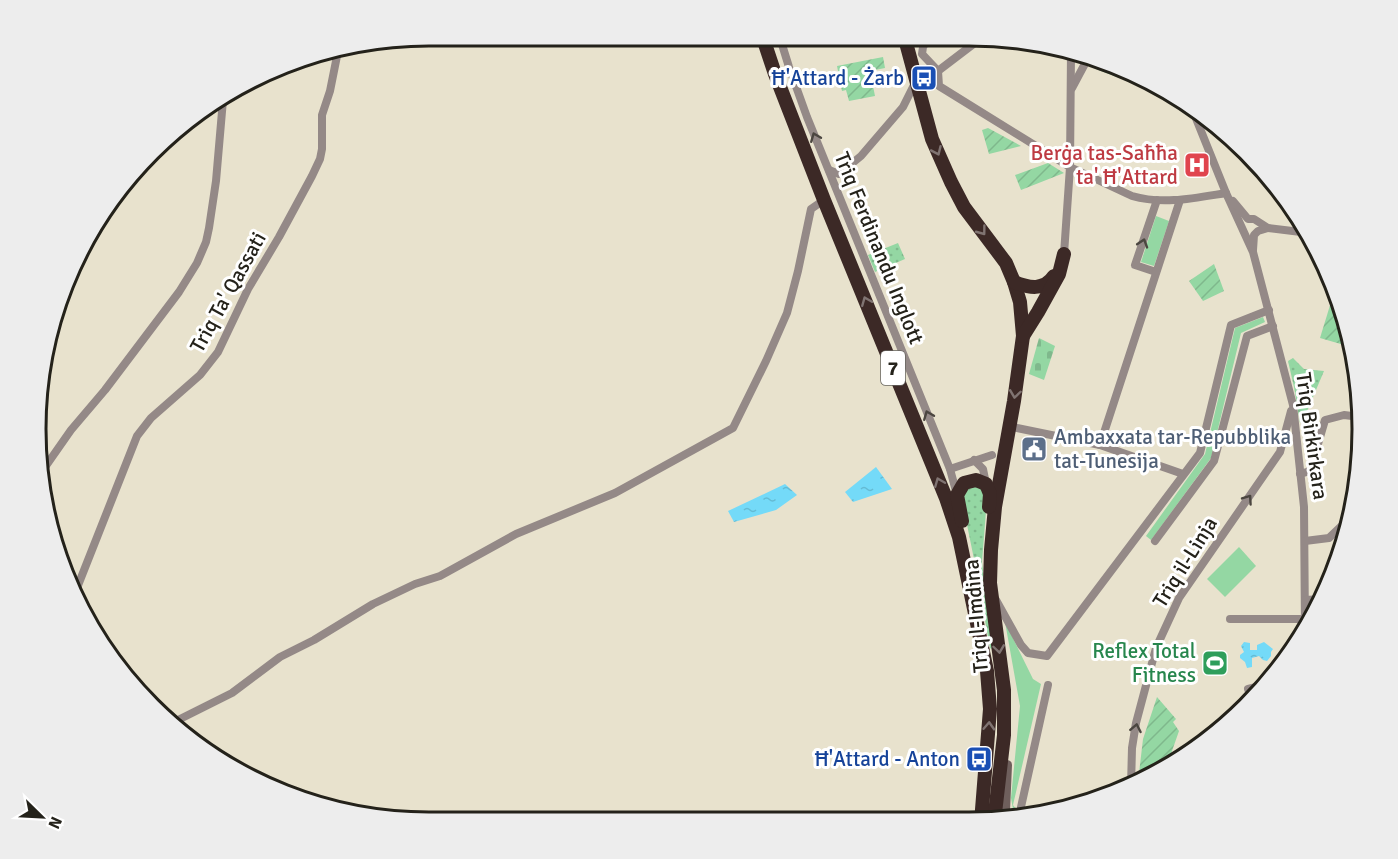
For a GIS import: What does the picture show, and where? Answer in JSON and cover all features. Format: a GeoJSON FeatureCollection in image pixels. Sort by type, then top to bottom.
{"type":"FeatureCollection","features":[{"type":"Feature","properties":{"kind":"highway","name":"7"},"geometry":{"type":"LineString","coordinates":[[766,46],[824,200],[946,498],[959,537],[987,671],[990,709],[983,812]]}},
{"type":"Feature","properties":{"kind":"highway"},"geometry":{"type":"LineString","coordinates":[[907,46],[932,139],[951,182],[964,207],[1006,263],[1014,282],[1020,302],[1023,336]]}},
{"type":"Feature","properties":{"kind":"highway"},"geometry":{"type":"LineString","coordinates":[[1014,282],[1035,288],[1044,285],[1052,279],[1064,254]]}},
{"type":"Feature","properties":{"kind":"highway"},"geometry":{"type":"LineString","coordinates":[[1023,336],[1059,274],[1064,254]]}},
{"type":"Feature","properties":{"kind":"highway","name":"Triq l-Imdina"},"geometry":{"type":"LineString","coordinates":[[995,812],[1004,735],[1004,690],[990,587],[990,550],[995,507],[1013,426],[1023,336]]}},
{"type":"Feature","properties":{"kind":"highway"},"geometry":{"type":"LineString","coordinates":[[987,671],[982,620],[971,554],[958,508],[957,495],[964,483],[976,480],[986,484],[990,494],[988,553],[990,587]]}},
{"type":"Feature","properties":{"kind":"main road"},"geometry":{"type":"LineString","coordinates":[[1004,735],[1007,752],[1005,811]]}},
{"type":"Feature","properties":{"kind":"street","name":"Triq Ferdinandu Inglott"},"geometry":{"type":"LineString","coordinates":[[782,46],[803,107],[950,469],[957,495]]}},
{"type":"Feature","properties":{"kind":"street"},"geometry":{"type":"LineString","coordinates":[[924,46],[922,54],[938,70],[939,86],[1070,166],[1142,199],[1180,200],[1226,193]]}},
{"type":"Feature","properties":{"kind":"street"},"geometry":{"type":"LineString","coordinates":[[938,70],[970,46]]}},
{"type":"Feature","properties":{"kind":"street","name":"Triq Ta' Qassati"},"geometry":{"type":"LineString","coordinates":[[79,583],[137,436],[151,417],[200,375],[218,352],[248,289],[316,167],[322,149],[322,115],[337,58]]}},
{"type":"Feature","properties":{"kind":"street"},"geometry":{"type":"LineString","coordinates":[[1064,254],[1070,166],[1071,61]]}},
{"type":"Feature","properties":{"kind":"street"},"geometry":{"type":"LineString","coordinates":[[1072,89],[1084,65]]}},
{"type":"Feature","properties":{"kind":"street"},"geometry":{"type":"LineString","coordinates":[[829,170],[839,174],[861,156],[903,107],[916,81]]}},
{"type":"Feature","properties":{"kind":"street"},"geometry":{"type":"LineString","coordinates":[[48,463],[179,292],[197,263],[209,228],[216,181],[221,108]]}},
{"type":"Feature","properties":{"kind":"street","name":"Triq Birkirkara"},"geometry":{"type":"LineString","coordinates":[[1198,123],[1253,252],[1293,405],[1304,507],[1305,612]]}},
{"type":"Feature","properties":{"kind":"street","name":"Triq Birkirkara"},"geometry":{"type":"LineString","coordinates":[[1226,193],[1258,226],[1253,252]]}},
{"type":"Feature","properties":{"kind":"street"},"geometry":{"type":"LineString","coordinates":[[180,719],[232,693],[280,657],[314,640],[373,604],[415,584],[440,576],[516,534],[615,493],[733,428],[787,313],[811,209],[824,200]]}},
{"type":"Feature","properties":{"kind":"street"},"geometry":{"type":"LineString","coordinates":[[1156,272],[1135,265],[1157,200]]}},
{"type":"Feature","properties":{"kind":"street"},"geometry":{"type":"LineString","coordinates":[[1100,445],[1180,200]]}},
{"type":"Feature","properties":{"kind":"street"},"geometry":{"type":"LineString","coordinates":[[1268,228],[1248,236],[1242,229],[1244,222],[1252,220],[1268,228],[1296,231]]}},
{"type":"Feature","properties":{"kind":"street"},"geometry":{"type":"LineString","coordinates":[[990,587],[1028,653],[1047,656],[1200,453],[1231,325],[1269,310]]}},
{"type":"Feature","properties":{"kind":"street"},"geometry":{"type":"LineString","coordinates":[[1155,541],[1214,461],[1247,336],[1273,326]]}},
{"type":"Feature","properties":{"kind":"street","name":"Triq il-Linja"},"geometry":{"type":"LineString","coordinates":[[1131,776],[1136,723],[1156,648],[1179,598],[1280,452],[1293,405]]}},
{"type":"Feature","properties":{"kind":"street"},"geometry":{"type":"LineString","coordinates":[[1300,474],[1310,471],[1325,420],[1344,415],[1351,416]]}},
{"type":"Feature","properties":{"kind":"street"},"geometry":{"type":"LineString","coordinates":[[1013,426],[1100,445],[1183,474]]}},
{"type":"Feature","properties":{"kind":"street"},"geometry":{"type":"LineString","coordinates":[[950,469],[992,455]]}},
{"type":"Feature","properties":{"kind":"street"},"geometry":{"type":"LineString","coordinates":[[974,460],[983,469],[986,484]]}},
{"type":"Feature","properties":{"kind":"street"},"geometry":{"type":"LineString","coordinates":[[1305,541],[1329,538],[1338,530]]}},
{"type":"Feature","properties":{"kind":"street"},"geometry":{"type":"LineString","coordinates":[[1305,600],[1312,600]]}},
{"type":"Feature","properties":{"kind":"street"},"geometry":{"type":"LineString","coordinates":[[1230,619],[1301,619]]}},
{"type":"Feature","properties":{"kind":"street"},"geometry":{"type":"LineString","coordinates":[[1021,808],[1048,685]]}},
{"type":"Feature","properties":{"kind":"green space"},"geometry":{"type":"Polygon","coordinates":[[[883,57],[885,68],[870,71],[875,96],[849,101],[846,90],[842,91],[837,66],[883,57]]]}},
{"type":"Feature","properties":{"kind":"green space"},"geometry":{"type":"Polygon","coordinates":[[[988,128],[1021,146],[989,154],[982,130],[988,128]]]}},
{"type":"Feature","properties":{"kind":"green space"},"geometry":{"type":"Polygon","coordinates":[[[1048,163],[1064,173],[1021,190],[1015,175],[1048,163]]]}},
{"type":"Feature","properties":{"kind":"green space"},"geometry":{"type":"Polygon","coordinates":[[[1156,216],[1169,221],[1154,266],[1141,262],[1156,216]]]}},
{"type":"Feature","properties":{"kind":"green space"},"geometry":{"type":"Polygon","coordinates":[[[898,243],[905,259],[875,272],[868,255],[898,243]]]}},
{"type":"Feature","properties":{"kind":"green space"},"geometry":{"type":"Polygon","coordinates":[[[1214,264],[1224,291],[1203,301],[1189,281],[1214,264]]]}},
{"type":"Feature","properties":{"kind":"green space"},"geometry":{"type":"Polygon","coordinates":[[[1330,304],[1341,344],[1320,338],[1330,304]]]}},
{"type":"Feature","properties":{"kind":"green space"},"geometry":{"type":"Polygon","coordinates":[[[1263,317],[1265,322],[1241,333],[1211,458],[1151,540],[1146,536],[1205,454],[1235,328],[1263,317]]]}},
{"type":"Feature","properties":{"kind":"green space"},"geometry":{"type":"Polygon","coordinates":[[[1039,338],[1055,346],[1044,380],[1029,374],[1039,338]]]}},
{"type":"Feature","properties":{"kind":"green space"},"geometry":{"type":"Polygon","coordinates":[[[1293,358],[1304,369],[1324,371],[1300,423],[1288,361],[1293,358]]]}},
{"type":"Feature","properties":{"kind":"green space"},"geometry":{"type":"Polygon","coordinates":[[[976,484],[984,489],[987,498],[982,562],[992,649],[961,502],[967,487],[976,484]]]}},
{"type":"Feature","properties":{"kind":"green space"},"geometry":{"type":"Polygon","coordinates":[[[1239,547],[1256,566],[1225,597],[1207,579],[1239,547]]]}},
{"type":"Feature","properties":{"kind":"green space"},"geometry":{"type":"Polygon","coordinates":[[[1005,622],[1033,679],[1041,684],[1013,805],[1016,809],[1013,810],[1011,798],[1020,706],[1005,622]]]}},
{"type":"Feature","properties":{"kind":"green space"},"geometry":{"type":"Polygon","coordinates":[[[1157,697],[1176,719],[1173,722],[1179,731],[1171,754],[1139,772],[1143,739],[1157,697]]]}},
{"type":"Feature","properties":{"kind":"water"},"geometry":{"type":"Polygon","coordinates":[[[876,467],[892,489],[853,502],[845,492],[876,467]]]}},
{"type":"Feature","properties":{"kind":"water"},"geometry":{"type":"Polygon","coordinates":[[[785,484],[797,495],[776,510],[734,522],[728,511],[785,484]]]}},
{"type":"Feature","properties":{"kind":"water"},"geometry":{"type":"Polygon","coordinates":[[[1244,642],[1250,643],[1250,650],[1257,650],[1257,645],[1264,642],[1273,649],[1271,656],[1267,661],[1259,656],[1252,658],[1252,667],[1247,668],[1245,662],[1240,658],[1244,652],[1241,646],[1244,642]]]}},
{"type":"Feature","properties":{"kind":"place","name":"Ħ'Attard - Żarb"},"geometry":{"type":"Point","coordinates":[924,78]}},
{"type":"Feature","properties":{"kind":"place","name":"Berġa tas-Saħħa ta' Ħ'Attard"},"geometry":{"type":"Point","coordinates":[1197,165]}},
{"type":"Feature","properties":{"kind":"place","name":"Ambaxxata tar-Repubblika tat-Tunesija"},"geometry":{"type":"Point","coordinates":[1034,449]}},
{"type":"Feature","properties":{"kind":"place","name":"Reflex Total Fitness"},"geometry":{"type":"Point","coordinates":[1215,663]}},
{"type":"Feature","properties":{"kind":"place","name":"Ħ'Attard - Anton"},"geometry":{"type":"Point","coordinates":[979,759]}}]}
